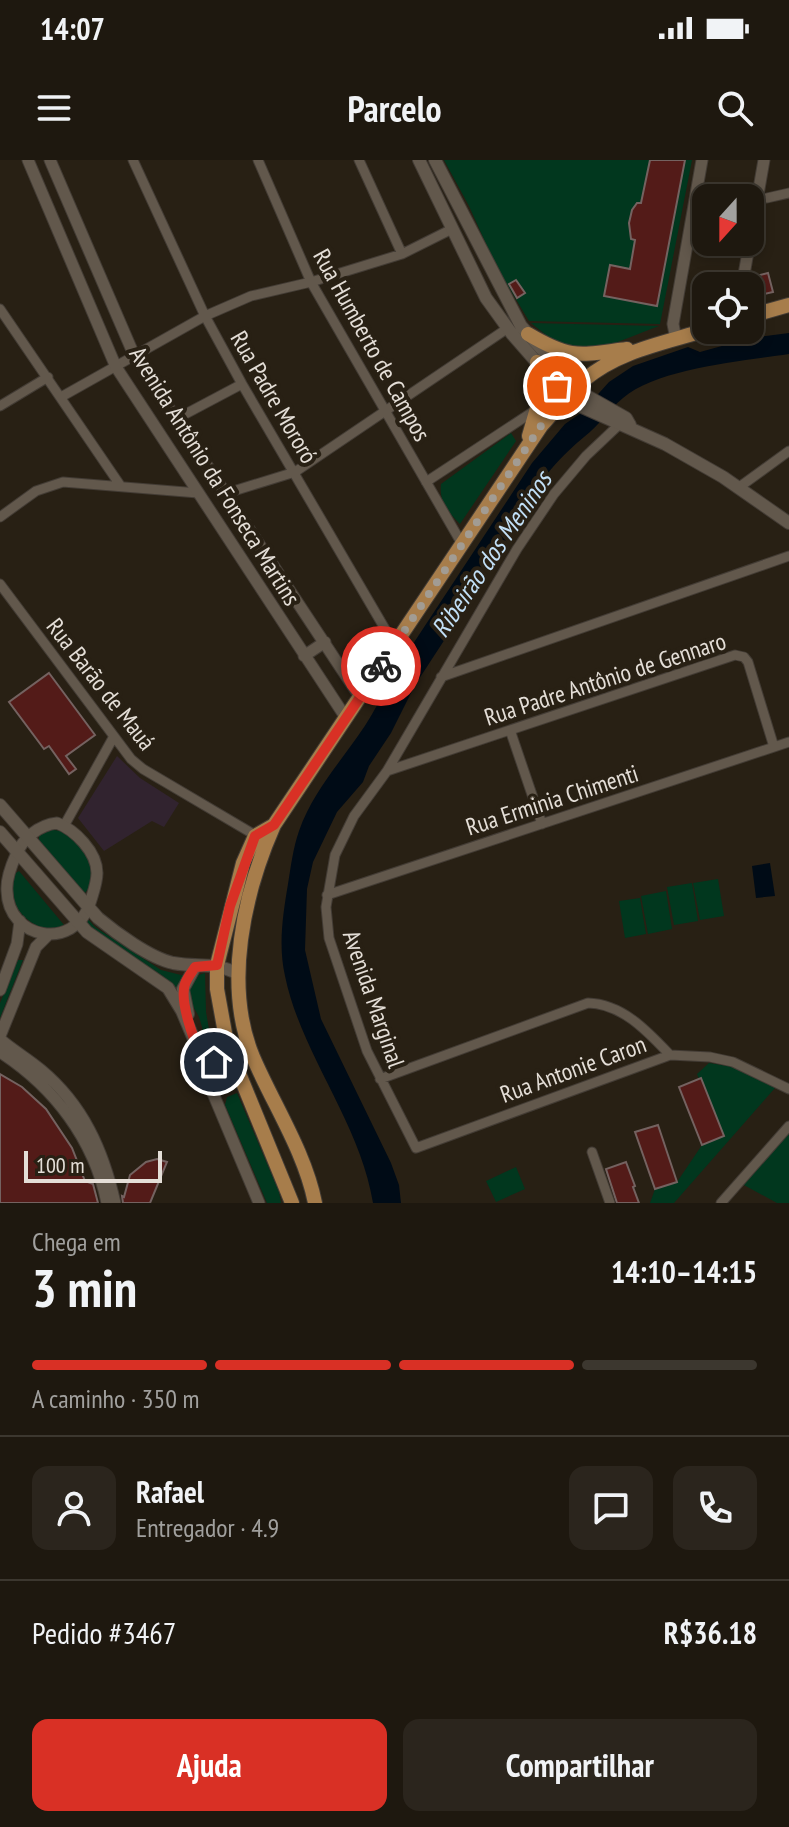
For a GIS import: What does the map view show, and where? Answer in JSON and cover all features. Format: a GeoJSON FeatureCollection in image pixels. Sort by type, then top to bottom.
{"type":"FeatureCollection","features":[{"type":"Feature","properties":{"kind":"main road"},"geometry":{"type":"LineString","coordinates":[[419,160],[486,298],[537,362],[585,403],[712,470],[789,523]]}},
{"type":"Feature","properties":{"kind":"main road"},"geometry":{"type":"LineString","coordinates":[[435,160],[500,289],[528,334],[571,392]]}},
{"type":"Feature","properties":{"kind":"main road"},"geometry":{"type":"LineString","coordinates":[[764,312],[789,305]]}},
{"type":"Feature","properties":{"kind":"main road"},"geometry":{"type":"LineString","coordinates":[[528,334],[551,347],[576,355],[648,347]]}},
{"type":"Feature","properties":{"kind":"main road"},"geometry":{"type":"LineString","coordinates":[[292,1203],[227,1044],[220,1018],[217,965],[230,906],[261,839],[274,825],[541,426],[571,392],[608,362],[692,334]]}},
{"type":"Feature","properties":{"kind":"main road"},"geometry":{"type":"LineString","coordinates":[[524,452],[542,383],[537,362]]}},
{"type":"Feature","properties":{"kind":"main road"},"geometry":{"type":"LineString","coordinates":[[0,805],[88,908],[113,931],[168,962],[195,967],[217,965],[239,974]]}},
{"type":"Feature","properties":{"kind":"main road"},"geometry":{"type":"LineString","coordinates":[[0,832],[79,924],[163,983],[190,1029],[201,1056],[214,1062],[236,1063],[252,1054]]}},
{"type":"Feature","properties":{"kind":"main road"},"geometry":{"type":"LineString","coordinates":[[261,839],[250,891],[239,974],[240,1009],[252,1054],[303,1165],[315,1203]]}},
{"type":"Feature","properties":{"kind":"main road"},"geometry":{"type":"LineString","coordinates":[[190,1029],[183,989],[195,967]]}},
{"type":"Feature","properties":{"kind":"street","name":"Avenida Antônio da Fonseca Martins"},"geometry":{"type":"LineString","coordinates":[[28,160],[116,367],[346,718]]}},
{"type":"Feature","properties":{"kind":"street","name":"Avenida Antônio da Fonseca Martins"},"geometry":{"type":"LineString","coordinates":[[50,160],[134,355],[360,697]]}},
{"type":"Feature","properties":{"kind":"street","name":"Rua Padre Mororó"},"geometry":{"type":"LineString","coordinates":[[133,160],[205,316],[395,646]]}},
{"type":"Feature","properties":{"kind":"street","name":"Rua Humberto de Campos"},"geometry":{"type":"LineString","coordinates":[[258,160],[311,282],[462,544]]}},
{"type":"Feature","properties":{"kind":"street"},"geometry":{"type":"LineString","coordinates":[[359,160],[402,254]]}},
{"type":"Feature","properties":{"kind":"street"},"geometry":{"type":"LineString","coordinates":[[676,339],[673,324],[702,160]]}},
{"type":"Feature","properties":{"kind":"street"},"geometry":{"type":"LineString","coordinates":[[760,184],[764,160]]}},
{"type":"Feature","properties":{"kind":"street"},"geometry":{"type":"LineString","coordinates":[[762,175],[767,198],[764,204]]}},
{"type":"Feature","properties":{"kind":"street"},"geometry":{"type":"LineString","coordinates":[[767,198],[789,193]]}},
{"type":"Feature","properties":{"kind":"street"},"geometry":{"type":"LineString","coordinates":[[61,397],[205,316],[251,296],[311,282],[402,254],[452,229]]}},
{"type":"Feature","properties":{"kind":"street"},"geometry":{"type":"LineString","coordinates":[[0,309],[120,485]]}},
{"type":"Feature","properties":{"kind":"street"},"geometry":{"type":"LineString","coordinates":[[227,493],[295,472],[508,328]]}},
{"type":"Feature","properties":{"kind":"street"},"geometry":{"type":"LineString","coordinates":[[0,406],[48,377]]}},
{"type":"Feature","properties":{"kind":"street"},"geometry":{"type":"LineString","coordinates":[[176,419],[242,384]]}},
{"type":"Feature","properties":{"kind":"street"},"geometry":{"type":"LineString","coordinates":[[426,482],[537,408]]}},
{"type":"Feature","properties":{"kind":"street","name":"Avenida Marginal"},"geometry":{"type":"LineString","coordinates":[[416,1148],[363,1041],[329,938],[327,895],[335,855],[343,836],[387,771],[517,549],[554,494],[586,456],[622,421]]}},
{"type":"Feature","properties":{"kind":"street"},"geometry":{"type":"LineString","coordinates":[[738,488],[789,451]]}},
{"type":"Feature","properties":{"kind":"street"},"geometry":{"type":"LineString","coordinates":[[0,517],[44,486],[63,482],[198,493]]}},
{"type":"Feature","properties":{"kind":"street"},"geometry":{"type":"LineString","coordinates":[[441,677],[789,556]]}},
{"type":"Feature","properties":{"kind":"street","name":"Rua Barão de Mauá"},"geometry":{"type":"LineString","coordinates":[[0,584],[113,738],[143,769],[261,839]]}},
{"type":"Feature","properties":{"kind":"street"},"geometry":{"type":"LineString","coordinates":[[304,656],[325,642]]}},
{"type":"Feature","properties":{"kind":"street","name":"Rua Padre Antônio de Gennaro"},"geometry":{"type":"LineString","coordinates":[[387,771],[735,655],[744,657],[748,662],[774,747]]}},
{"type":"Feature","properties":{"kind":"street"},"geometry":{"type":"LineString","coordinates":[[510,730],[542,824]]}},
{"type":"Feature","properties":{"kind":"street"},"geometry":{"type":"LineString","coordinates":[[64,826],[113,738]]}},
{"type":"Feature","properties":{"kind":"street","name":"Rua Erminia Chimenti"},"geometry":{"type":"LineString","coordinates":[[327,895],[789,742]]}},
{"type":"Feature","properties":{"kind":"street"},"geometry":{"type":"LineString","coordinates":[[44,824],[64,826],[79,838],[96,864],[97,878],[88,908],[79,924],[66,932],[48,935],[20,921],[11,909],[7,881],[17,851],[29,837],[44,824]]}},
{"type":"Feature","properties":{"kind":"street"},"geometry":{"type":"LineString","coordinates":[[0,990],[17,944],[20,921]]}},
{"type":"Feature","properties":{"kind":"street"},"geometry":{"type":"LineString","coordinates":[[0,1044],[36,947],[48,935]]}},
{"type":"Feature","properties":{"kind":"street"},"geometry":{"type":"LineString","coordinates":[[380,1079],[588,1003],[615,1009],[636,1022],[670,1055]]}},
{"type":"Feature","properties":{"kind":"street"},"geometry":{"type":"LineString","coordinates":[[0,1044],[42,1084],[77,1127],[94,1162],[107,1203]]}},
{"type":"Feature","properties":{"kind":"street"},"geometry":{"type":"LineString","coordinates":[[0,1044],[43,1072],[77,1107],[96,1140],[115,1203]]}},
{"type":"Feature","properties":{"kind":"street","name":"Rua Antonie Caron"},"geometry":{"type":"LineString","coordinates":[[416,1148],[670,1055],[722,1059],[789,1089]]}},
{"type":"Feature","properties":{"kind":"street"},"geometry":{"type":"LineString","coordinates":[[201,1056],[259,1203]]}},
{"type":"Feature","properties":{"kind":"street"},"geometry":{"type":"LineString","coordinates":[[721,1203],[789,1126]]}},
{"type":"Feature","properties":{"kind":"street"},"geometry":{"type":"LineString","coordinates":[[592,1152],[610,1203]]}},
{"type":"Feature","properties":{"kind":"shaded area"},"geometry":{"type":"Polygon","coordinates":[[[117,756],[140,778],[179,803],[164,827],[152,821],[104,851],[78,818],[117,756]]]}},
{"type":"Feature","properties":{"kind":"green space"},"geometry":{"type":"Polygon","coordinates":[[[444,160],[692,160],[660,324],[529,321],[496,266],[444,160]]]}},
{"type":"Feature","properties":{"kind":"green space"},"geometry":{"type":"Polygon","coordinates":[[[531,323],[659,326],[601,347],[578,350],[558,343],[531,323]]]}},
{"type":"Feature","properties":{"kind":"green space"},"geometry":{"type":"Polygon","coordinates":[[[511,433],[516,441],[460,524],[445,506],[441,484],[511,433]]]}},
{"type":"Feature","properties":{"kind":"green space"},"geometry":{"type":"Polygon","coordinates":[[[46,829],[68,832],[93,860],[91,885],[85,893],[39,841],[39,835],[46,829]]]}},
{"type":"Feature","properties":{"kind":"green space"},"geometry":{"type":"Polygon","coordinates":[[[19,871],[64,925],[50,931],[31,922],[19,910],[13,885],[14,874],[19,871]]]}},
{"type":"Feature","properties":{"kind":"green space"},"geometry":{"type":"Polygon","coordinates":[[[718,879],[724,916],[700,920],[693,883],[718,879]]]}},
{"type":"Feature","properties":{"kind":"green space"},"geometry":{"type":"Polygon","coordinates":[[[692,883],[698,921],[674,925],[667,887],[692,883]]]}},
{"type":"Feature","properties":{"kind":"green space"},"geometry":{"type":"Polygon","coordinates":[[[666,891],[672,929],[648,934],[641,896],[666,891]]]}},
{"type":"Feature","properties":{"kind":"green space"},"geometry":{"type":"Polygon","coordinates":[[[640,898],[646,934],[625,938],[619,901],[640,898]]]}},
{"type":"Feature","properties":{"kind":"green space"},"geometry":{"type":"Polygon","coordinates":[[[87,918],[95,927],[161,970],[185,976],[177,992],[163,976],[101,937],[83,921],[87,918]]]}},
{"type":"Feature","properties":{"kind":"green space"},"geometry":{"type":"Polygon","coordinates":[[[18,960],[23,960],[0,1018],[0,1003],[18,960]]]}},
{"type":"Feature","properties":{"kind":"green space"},"geometry":{"type":"Polygon","coordinates":[[[205,973],[206,1012],[213,1052],[186,991],[196,976],[205,973]]]}},
{"type":"Feature","properties":{"kind":"green space"},"geometry":{"type":"Polygon","coordinates":[[[709,1063],[734,1067],[775,1088],[674,1203],[650,1203],[655,1189],[677,1182],[702,1145],[724,1136],[697,1074],[709,1063]]]}},
{"type":"Feature","properties":{"kind":"green space"},"geometry":{"type":"Polygon","coordinates":[[[207,1070],[230,1075],[232,1085],[216,1088],[207,1070]]]}},
{"type":"Feature","properties":{"kind":"green space"},"geometry":{"type":"Polygon","coordinates":[[[237,1093],[281,1203],[267,1203],[225,1105],[227,1097],[237,1093]]]}},
{"type":"Feature","properties":{"kind":"green space"},"geometry":{"type":"Polygon","coordinates":[[[789,1130],[789,1203],[777,1203],[742,1184],[789,1130]]]}},
{"type":"Feature","properties":{"kind":"green space"},"geometry":{"type":"Polygon","coordinates":[[[516,1167],[525,1189],[496,1202],[486,1181],[516,1167]]]}},
{"type":"Feature","properties":{"kind":"water","name":"Ribeirão dos Meninos"},"geometry":{"type":"Polygon","coordinates":[[[789,333],[789,354],[702,367],[657,379],[618,402],[558,461],[534,494],[526,514],[498,553],[494,565],[485,573],[471,602],[454,619],[391,733],[369,766],[363,782],[337,812],[313,862],[307,889],[305,950],[321,1019],[399,1185],[401,1203],[373,1203],[356,1144],[304,1033],[285,976],[282,930],[286,895],[295,844],[307,811],[532,463],[565,424],[581,413],[609,382],[633,366],[688,347],[700,352],[729,344],[764,344],[764,336],[789,333]]]}},
{"type":"Feature","properties":{"kind":"water"},"geometry":{"type":"Polygon","coordinates":[[[770,863],[775,896],[756,898],[752,866],[770,863]]]}},
{"type":"Feature","properties":{"kind":"building"},"geometry":{"type":"Polygon","coordinates":[[[650,160],[685,160],[657,306],[604,296],[610,265],[630,269],[635,240],[631,239],[629,223],[632,210],[637,203],[641,203],[650,160]]]}},
{"type":"Feature","properties":{"kind":"building"},"geometry":{"type":"Polygon","coordinates":[[[768,273],[773,292],[764,294],[764,274],[768,273]]]}},
{"type":"Feature","properties":{"kind":"building"},"geometry":{"type":"Polygon","coordinates":[[[516,280],[525,293],[517,298],[509,284],[516,280]]]}},
{"type":"Feature","properties":{"kind":"building"},"geometry":{"type":"Polygon","coordinates":[[[49,673],[95,735],[66,756],[76,769],[69,774],[49,746],[44,749],[9,702],[49,673]]]}},
{"type":"Feature","properties":{"kind":"building"},"geometry":{"type":"Polygon","coordinates":[[[0,1074],[22,1087],[46,1109],[72,1148],[85,1181],[93,1184],[98,1203],[0,1203],[0,1074]]]}},
{"type":"Feature","properties":{"kind":"building"},"geometry":{"type":"Polygon","coordinates":[[[701,1078],[724,1136],[702,1145],[679,1087],[701,1078]]]}},
{"type":"Feature","properties":{"kind":"building"},"geometry":{"type":"Polygon","coordinates":[[[658,1125],[677,1182],[655,1189],[635,1132],[658,1125]]]}},
{"type":"Feature","properties":{"kind":"building"},"geometry":{"type":"Polygon","coordinates":[[[157,1159],[167,1162],[150,1203],[123,1203],[122,1196],[130,1175],[146,1162],[157,1159]]]}},
{"type":"Feature","properties":{"kind":"building"},"geometry":{"type":"Polygon","coordinates":[[[626,1162],[639,1203],[617,1203],[606,1169],[626,1162]]]}},
{"type":"Feature","properties":{"kind":"way so far"},"geometry":{"type":"LineString","coordinates":[[381,666],[541,426],[567,397],[557,386]]}},
{"type":"Feature","properties":{"kind":"route"},"geometry":{"type":"LineString","coordinates":[[214,1062],[201,1056],[190,1029],[183,993],[185,981],[195,967],[217,965],[230,906],[255,836],[274,825],[381,666]]}}]}
